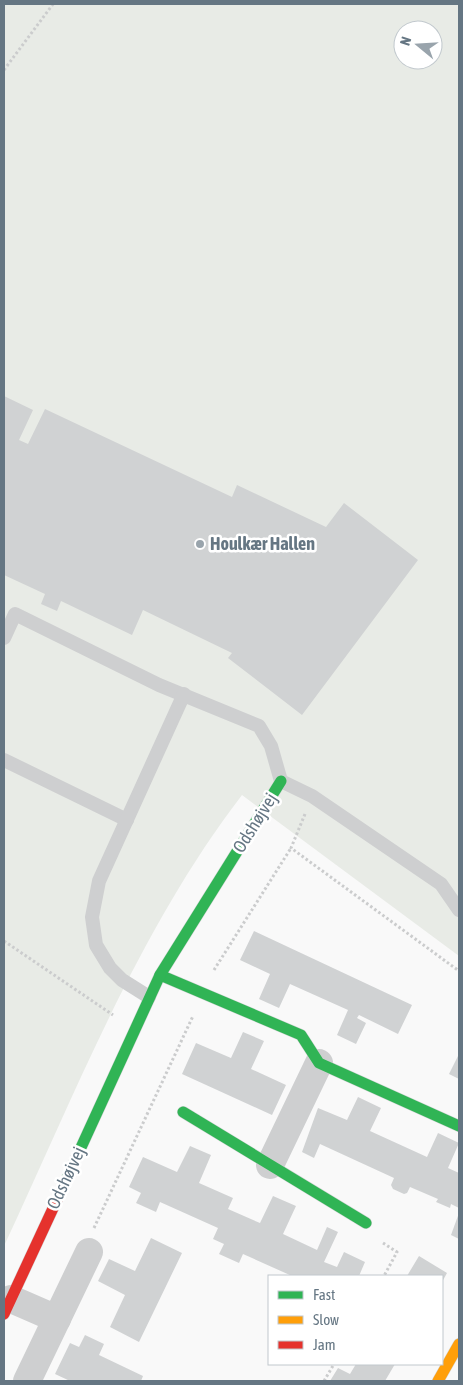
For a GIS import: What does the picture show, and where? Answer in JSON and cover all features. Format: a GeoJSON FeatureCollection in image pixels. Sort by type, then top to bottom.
{"type":"FeatureCollection","features":[{"type":"Feature","properties":{"kind":"street","name":"Odshøjvej"},"geometry":{"type":"LineString","coordinates":[[57,1319],[7,1307],[160,975],[281,781]]}},
{"type":"Feature","properties":{"kind":"street"},"geometry":{"type":"LineString","coordinates":[[160,975],[301,1035],[319,1063],[459,1126]]}},
{"type":"Feature","properties":{"kind":"street"},"geometry":{"type":"LineString","coordinates":[[270,1165],[319,1063]]}},
{"type":"Feature","properties":{"kind":"street"},"geometry":{"type":"LineString","coordinates":[[183,1112],[366,1223]]}},
{"type":"Feature","properties":{"kind":"street"},"geometry":{"type":"LineString","coordinates":[[27,1381],[88,1252]]}},
{"type":"Feature","properties":{"kind":"street"},"geometry":{"type":"LineString","coordinates":[[438,1381],[459,1344]]}},
{"type":"Feature","properties":{"kind":"lane"},"geometry":{"type":"LineString","coordinates":[[4,638],[15,614],[159,685],[259,726],[271,746],[281,781]]}},
{"type":"Feature","properties":{"kind":"lane"},"geometry":{"type":"LineString","coordinates":[[149,997],[122,980],[110,968],[96,945],[92,917],[99,882],[184,694]]}},
{"type":"Feature","properties":{"kind":"lane"},"geometry":{"type":"LineString","coordinates":[[4,760],[127,820]]}},
{"type":"Feature","properties":{"kind":"lane","name":"Odshøjvej"},"geometry":{"type":"LineString","coordinates":[[281,781],[312,796],[441,884],[459,910]]}},
{"type":"Feature","properties":{"kind":"path"},"geometry":{"type":"LineString","coordinates":[[4,70],[53,4]]}},
{"type":"Feature","properties":{"kind":"path"},"geometry":{"type":"LineString","coordinates":[[88,1252],[90,1236],[216,966],[291,848],[312,796]]}},
{"type":"Feature","properties":{"kind":"path"},"geometry":{"type":"LineString","coordinates":[[291,848],[459,971]]}},
{"type":"Feature","properties":{"kind":"path"},"geometry":{"type":"LineString","coordinates":[[4,941],[134,1030]]}},
{"type":"Feature","properties":{"kind":"path"},"geometry":{"type":"LineString","coordinates":[[366,1223],[367,1232],[397,1252],[385,1275]]}},
{"type":"Feature","properties":{"kind":"path"},"geometry":{"type":"LineString","coordinates":[[324,1381],[333,1365]]}},
{"type":"Feature","properties":{"kind":"shaded area"},"geometry":{"type":"Polygon","coordinates":[[[5,4],[459,4],[459,956],[242,795],[205,847],[171,901],[140,957],[83,1072],[4,1246],[5,4]]]}},
{"type":"Feature","properties":{"kind":"building","name":"Houlkær Hallen"},"geometry":{"type":"Polygon","coordinates":[[[4,396],[33,410],[19,440],[28,444],[45,409],[232,497],[237,485],[326,527],[344,503],[418,560],[302,715],[228,658],[232,653],[143,610],[132,635],[61,601],[57,611],[41,604],[45,594],[4,575],[4,396]]]}},
{"type":"Feature","properties":{"kind":"building"},"geometry":{"type":"Polygon","coordinates":[[[254,931],[412,1005],[398,1034],[359,1015],[357,1018],[366,1023],[356,1044],[337,1035],[348,1010],[290,984],[279,1008],[259,999],[270,974],[240,960],[254,931]]]}},
{"type":"Feature","properties":{"kind":"building"},"geometry":{"type":"Polygon","coordinates":[[[243,1032],[264,1041],[251,1069],[286,1085],[272,1115],[182,1074],[196,1043],[231,1058],[243,1032]]]}},
{"type":"Feature","properties":{"kind":"building"},"geometry":{"type":"Polygon","coordinates":[[[459,1054],[459,1079],[449,1074],[459,1054]]]}},
{"type":"Feature","properties":{"kind":"building"},"geometry":{"type":"Polygon","coordinates":[[[358,1097],[381,1108],[370,1131],[427,1157],[438,1133],[459,1143],[448,1168],[459,1173],[459,1208],[451,1204],[450,1208],[436,1202],[438,1199],[410,1187],[407,1193],[404,1194],[393,1189],[391,1185],[394,1178],[320,1144],[314,1158],[302,1152],[318,1108],[347,1120],[358,1097]]]}},
{"type":"Feature","properties":{"kind":"building"},"geometry":{"type":"Polygon","coordinates":[[[190,1146],[211,1155],[199,1183],[233,1198],[228,1209],[260,1223],[273,1196],[296,1206],[283,1234],[317,1250],[327,1227],[338,1232],[324,1262],[337,1267],[344,1252],[365,1262],[359,1275],[290,1275],[243,1254],[239,1263],[219,1254],[224,1244],[213,1239],[218,1228],[160,1202],[156,1212],[136,1203],[141,1193],[129,1187],[143,1157],[177,1172],[190,1146]]]}},
{"type":"Feature","properties":{"kind":"building"},"geometry":{"type":"Polygon","coordinates":[[[459,1213],[459,1239],[451,1235],[459,1213]]]}},
{"type":"Feature","properties":{"kind":"building"},"geometry":{"type":"Polygon","coordinates":[[[151,1238],[182,1253],[139,1342],[110,1327],[125,1295],[98,1281],[109,1259],[135,1271],[151,1238]]]}},
{"type":"Feature","properties":{"kind":"building"},"geometry":{"type":"Polygon","coordinates":[[[419,1256],[447,1273],[443,1280],[443,1275],[408,1275],[419,1256]]]}},
{"type":"Feature","properties":{"kind":"building"},"geometry":{"type":"Polygon","coordinates":[[[85,1335],[104,1344],[99,1355],[143,1376],[141,1381],[70,1381],[55,1374],[70,1343],[79,1347],[85,1335]]]}},
{"type":"Feature","properties":{"kind":"building"},"geometry":{"type":"Polygon","coordinates":[[[355,1365],[394,1365],[385,1381],[330,1381],[338,1368],[350,1374],[355,1365]]]}},
{"type":"Feature","properties":{"kind":"traffic: fast"},"geometry":{"type":"LineString","coordinates":[[62,1189],[160,975],[281,781]]}},
{"type":"Feature","properties":{"kind":"traffic: fast"},"geometry":{"type":"LineString","coordinates":[[160,975],[301,1035],[319,1063],[459,1126]]}},
{"type":"Feature","properties":{"kind":"traffic: fast"},"geometry":{"type":"LineString","coordinates":[[183,1112],[366,1223]]}},
{"type":"Feature","properties":{"kind":"traffic: slow"},"geometry":{"type":"LineString","coordinates":[[438,1381],[459,1344]]}},
{"type":"Feature","properties":{"kind":"traffic: jam"},"geometry":{"type":"LineString","coordinates":[[4,1314],[62,1189]]}},
{"type":"Feature","properties":{"kind":"place","name":"Houlkær Hallen"},"geometry":{"type":"Point","coordinates":[200,544]}}]}
